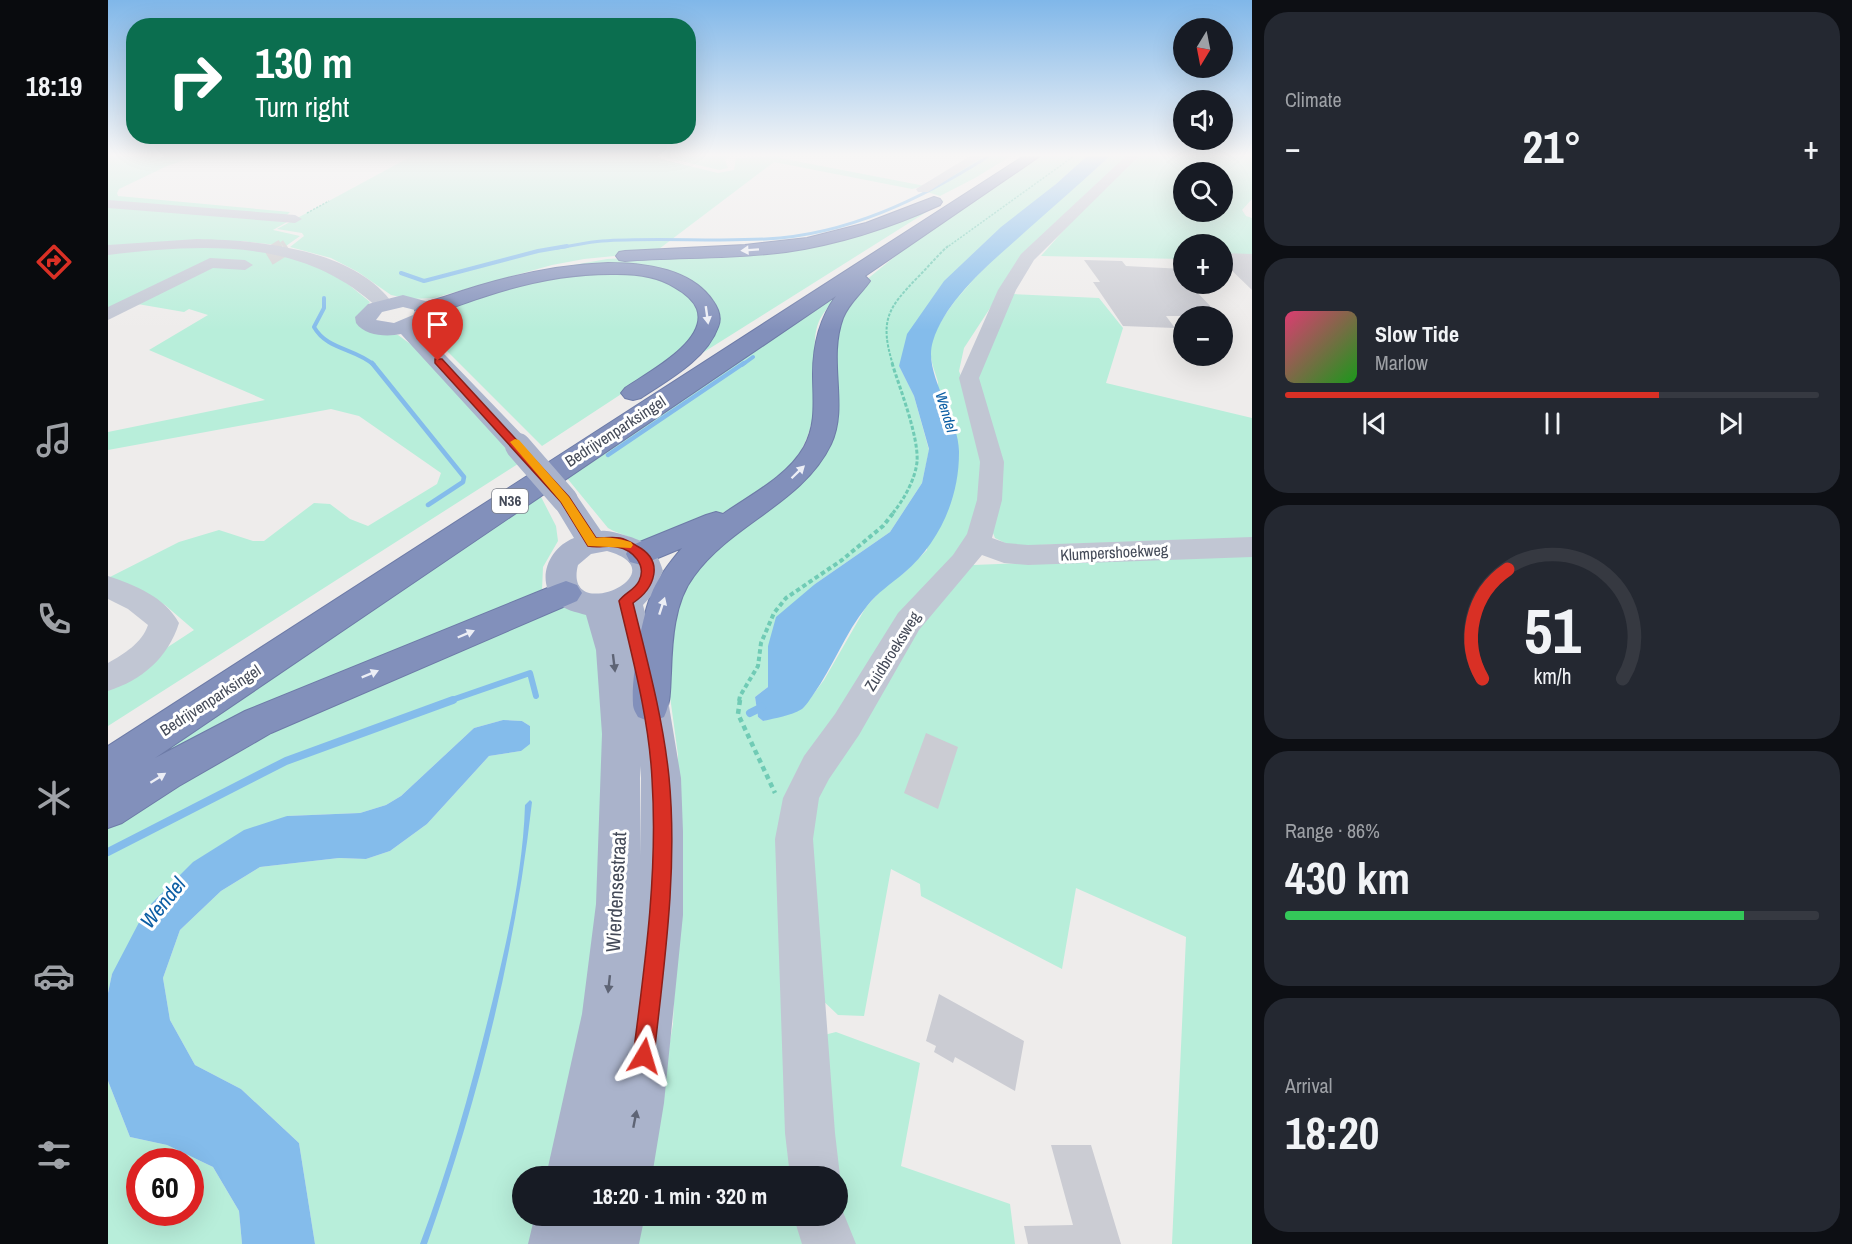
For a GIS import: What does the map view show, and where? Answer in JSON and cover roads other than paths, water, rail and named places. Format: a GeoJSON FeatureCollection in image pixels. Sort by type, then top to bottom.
{"type":"FeatureCollection","features":[{"type":"Feature","properties":{"kind":"highway","name":"N36"},"geometry":{"type":"LineString","coordinates":[[422,307],[534,271],[582,261],[629,255],[762,249],[823,241],[878,227],[908,214]]}},
{"type":"Feature","properties":{"kind":"highway","name":"Bedrijvenparksingel"},"geometry":{"type":"LineString","coordinates":[[108,746],[930,214]]}},
{"type":"Feature","properties":{"kind":"highway","name":"Bedrijvenparksingel"},"geometry":{"type":"LineString","coordinates":[[108,768],[945,214]]}},
{"type":"Feature","properties":{"kind":"highway","name":"N36"},"geometry":{"type":"LineString","coordinates":[[641,554],[751,507],[780,489],[808,462],[824,432],[825,341],[839,303],[857,283],[890,258],[913,235]]}},
{"type":"Feature","properties":{"kind":"highway"},"geometry":{"type":"LineString","coordinates":[[422,307],[535,277],[572,270],[626,269],[651,272],[681,283],[698,294],[706,306],[709,316],[708,327],[697,344],[668,369],[619,402]]}},
{"type":"Feature","properties":{"kind":"highway","name":"N36"},"geometry":{"type":"LineString","coordinates":[[460,518],[580,429]]}},
{"type":"Feature","properties":{"kind":"highway"},"geometry":{"type":"LineString","coordinates":[[651,706],[656,631],[663,602],[670,586],[691,556],[751,507]]}},
{"type":"Feature","properties":{"kind":"highway"},"geometry":{"type":"LineString","coordinates":[[108,809],[165,773],[258,722],[328,691],[597,600]]}},
{"type":"Feature","properties":{"kind":"main road"},"geometry":{"type":"LineString","coordinates":[[403,301],[422,307],[422,318],[406,327],[381,329],[366,323],[365,317],[368,312],[384,304],[403,301]]}},
{"type":"Feature","properties":{"kind":"main road"},"geometry":{"type":"LineString","coordinates":[[406,327],[518,446],[565,500],[593,543]]}},
{"type":"Feature","properties":{"kind":"main road"},"geometry":{"type":"LineString","coordinates":[[620,542],[641,554],[647,563],[648,573],[645,584],[637,593],[597,600],[560,584],[559,574],[562,563],[570,554],[593,543],[620,542]]}},
{"type":"Feature","properties":{"kind":"main road"},"geometry":{"type":"LineString","coordinates":[[597,600],[651,706],[661,778],[660,915],[638,1103],[626,1166]]}},
{"type":"Feature","properties":{"kind":"main road","name":"Wierdensestraat"},"geometry":{"type":"LineString","coordinates":[[576,1166],[606,1014],[618,904],[621,734],[612,650],[597,600]]}},
{"type":"Feature","properties":{"kind":"main road"},"geometry":{"type":"LineString","coordinates":[[557,1244],[561,1226]]}},
{"type":"Feature","properties":{"kind":"main road"},"geometry":{"type":"LineString","coordinates":[[610,1244],[614,1226]]}},
{"type":"Feature","properties":{"kind":"street"},"geometry":{"type":"LineString","coordinates":[[171,214],[295,234]]}},
{"type":"Feature","properties":{"kind":"street","name":"Zuidbroeksweg"},"geometry":{"type":"LineString","coordinates":[[814,1166],[794,839],[795,817],[801,794],[811,773],[852,717],[899,633],[921,604],[947,579],[977,543],[989,500],[992,456],[971,393],[969,378],[1007,290],[1027,257],[1072,214]]}},
{"type":"Feature","properties":{"kind":"street"},"geometry":{"type":"LineString","coordinates":[[108,250],[198,244],[246,246],[286,252],[342,271],[384,304]]}},
{"type":"Feature","properties":{"kind":"street"},"geometry":{"type":"LineString","coordinates":[[108,314],[210,262],[245,266],[268,256]]}},
{"type":"Feature","properties":{"kind":"street","name":"Klumpershoekweg"},"geometry":{"type":"LineString","coordinates":[[977,543],[1004,553],[1028,555],[1252,547]]}},
{"type":"Feature","properties":{"kind":"street"},"geometry":{"type":"LineString","coordinates":[[108,587],[153,609],[164,623],[161,636],[150,650],[108,678]]}},
{"type":"Feature","properties":{"kind":"street"},"geometry":{"type":"LineString","coordinates":[[823,1226],[829,1244]]}},
{"type":"Feature","properties":{"kind":"water"},"geometry":{"type":"Polygon","coordinates":[[[1018,214],[1045,214],[972,281],[949,309],[933,341],[931,354],[933,367],[954,425],[959,453],[955,487],[945,519],[937,534],[916,561],[867,606],[805,706],[793,713],[763,721],[758,717],[755,697],[768,687],[768,646],[776,617],[815,584],[890,532],[922,483],[929,449],[914,396],[899,366],[907,334],[944,281],[1018,214]]]}},
{"type":"Feature","properties":{"kind":"water"},"geometry":{"type":"Polygon","coordinates":[[[503,720],[522,721],[530,726],[530,744],[521,751],[489,756],[427,824],[390,851],[366,859],[339,858],[260,867],[221,891],[180,930],[163,978],[170,1020],[195,1065],[241,1089],[299,1143],[315,1244],[242,1244],[239,1211],[213,1167],[204,1163],[204,1148],[173,1148],[130,1137],[108,1081],[108,993],[112,974],[146,909],[193,862],[244,830],[287,816],[360,813],[386,805],[401,796],[474,728],[503,720]]]}},
{"type":"Feature","properties":{"kind":"water"},"geometry":{"type":"Polygon","coordinates":[[[530,800],[532,802],[516,915],[492,1026],[463,1136],[427,1244],[420,1244],[460,1123],[493,999],[518,878],[525,805],[530,800]]]}},
{"type":"Feature","properties":{"kind":"waterway"},"geometry":{"type":"LineString","coordinates":[[557,248],[622,240],[725,240],[796,236],[825,230],[876,214]]}},
{"type":"Feature","properties":{"kind":"waterway"},"geometry":{"type":"LineString","coordinates":[[401,273],[424,281],[538,251],[567,246]]}},
{"type":"Feature","properties":{"kind":"waterway"},"geometry":{"type":"LineString","coordinates":[[324,298],[324,308],[314,327],[326,340],[373,364]]}},
{"type":"Feature","properties":{"kind":"waterway"},"geometry":{"type":"LineString","coordinates":[[742,365],[753,357]]}},
{"type":"Feature","properties":{"kind":"waterway"},"geometry":{"type":"LineString","coordinates":[[608,455],[744,363]]}},
{"type":"Feature","properties":{"kind":"waterway"},"geometry":{"type":"LineString","coordinates":[[373,364],[464,477],[463,482],[428,505]]}},
{"type":"Feature","properties":{"kind":"waterway"},"geometry":{"type":"LineString","coordinates":[[449,701],[530,673],[536,696]]}},
{"type":"Feature","properties":{"kind":"waterway"},"geometry":{"type":"LineString","coordinates":[[108,852],[286,761],[453,700]]}},
{"type":"Feature","properties":{"kind":"waterway","name":"Wendel"},"geometry":{"type":"LineString","coordinates":[[750,713],[762,707]]}},
{"type":"Feature","properties":{"kind":"tunnel"},"geometry":{"type":"LineString","coordinates":[[268,257],[286,246]]}}]}
